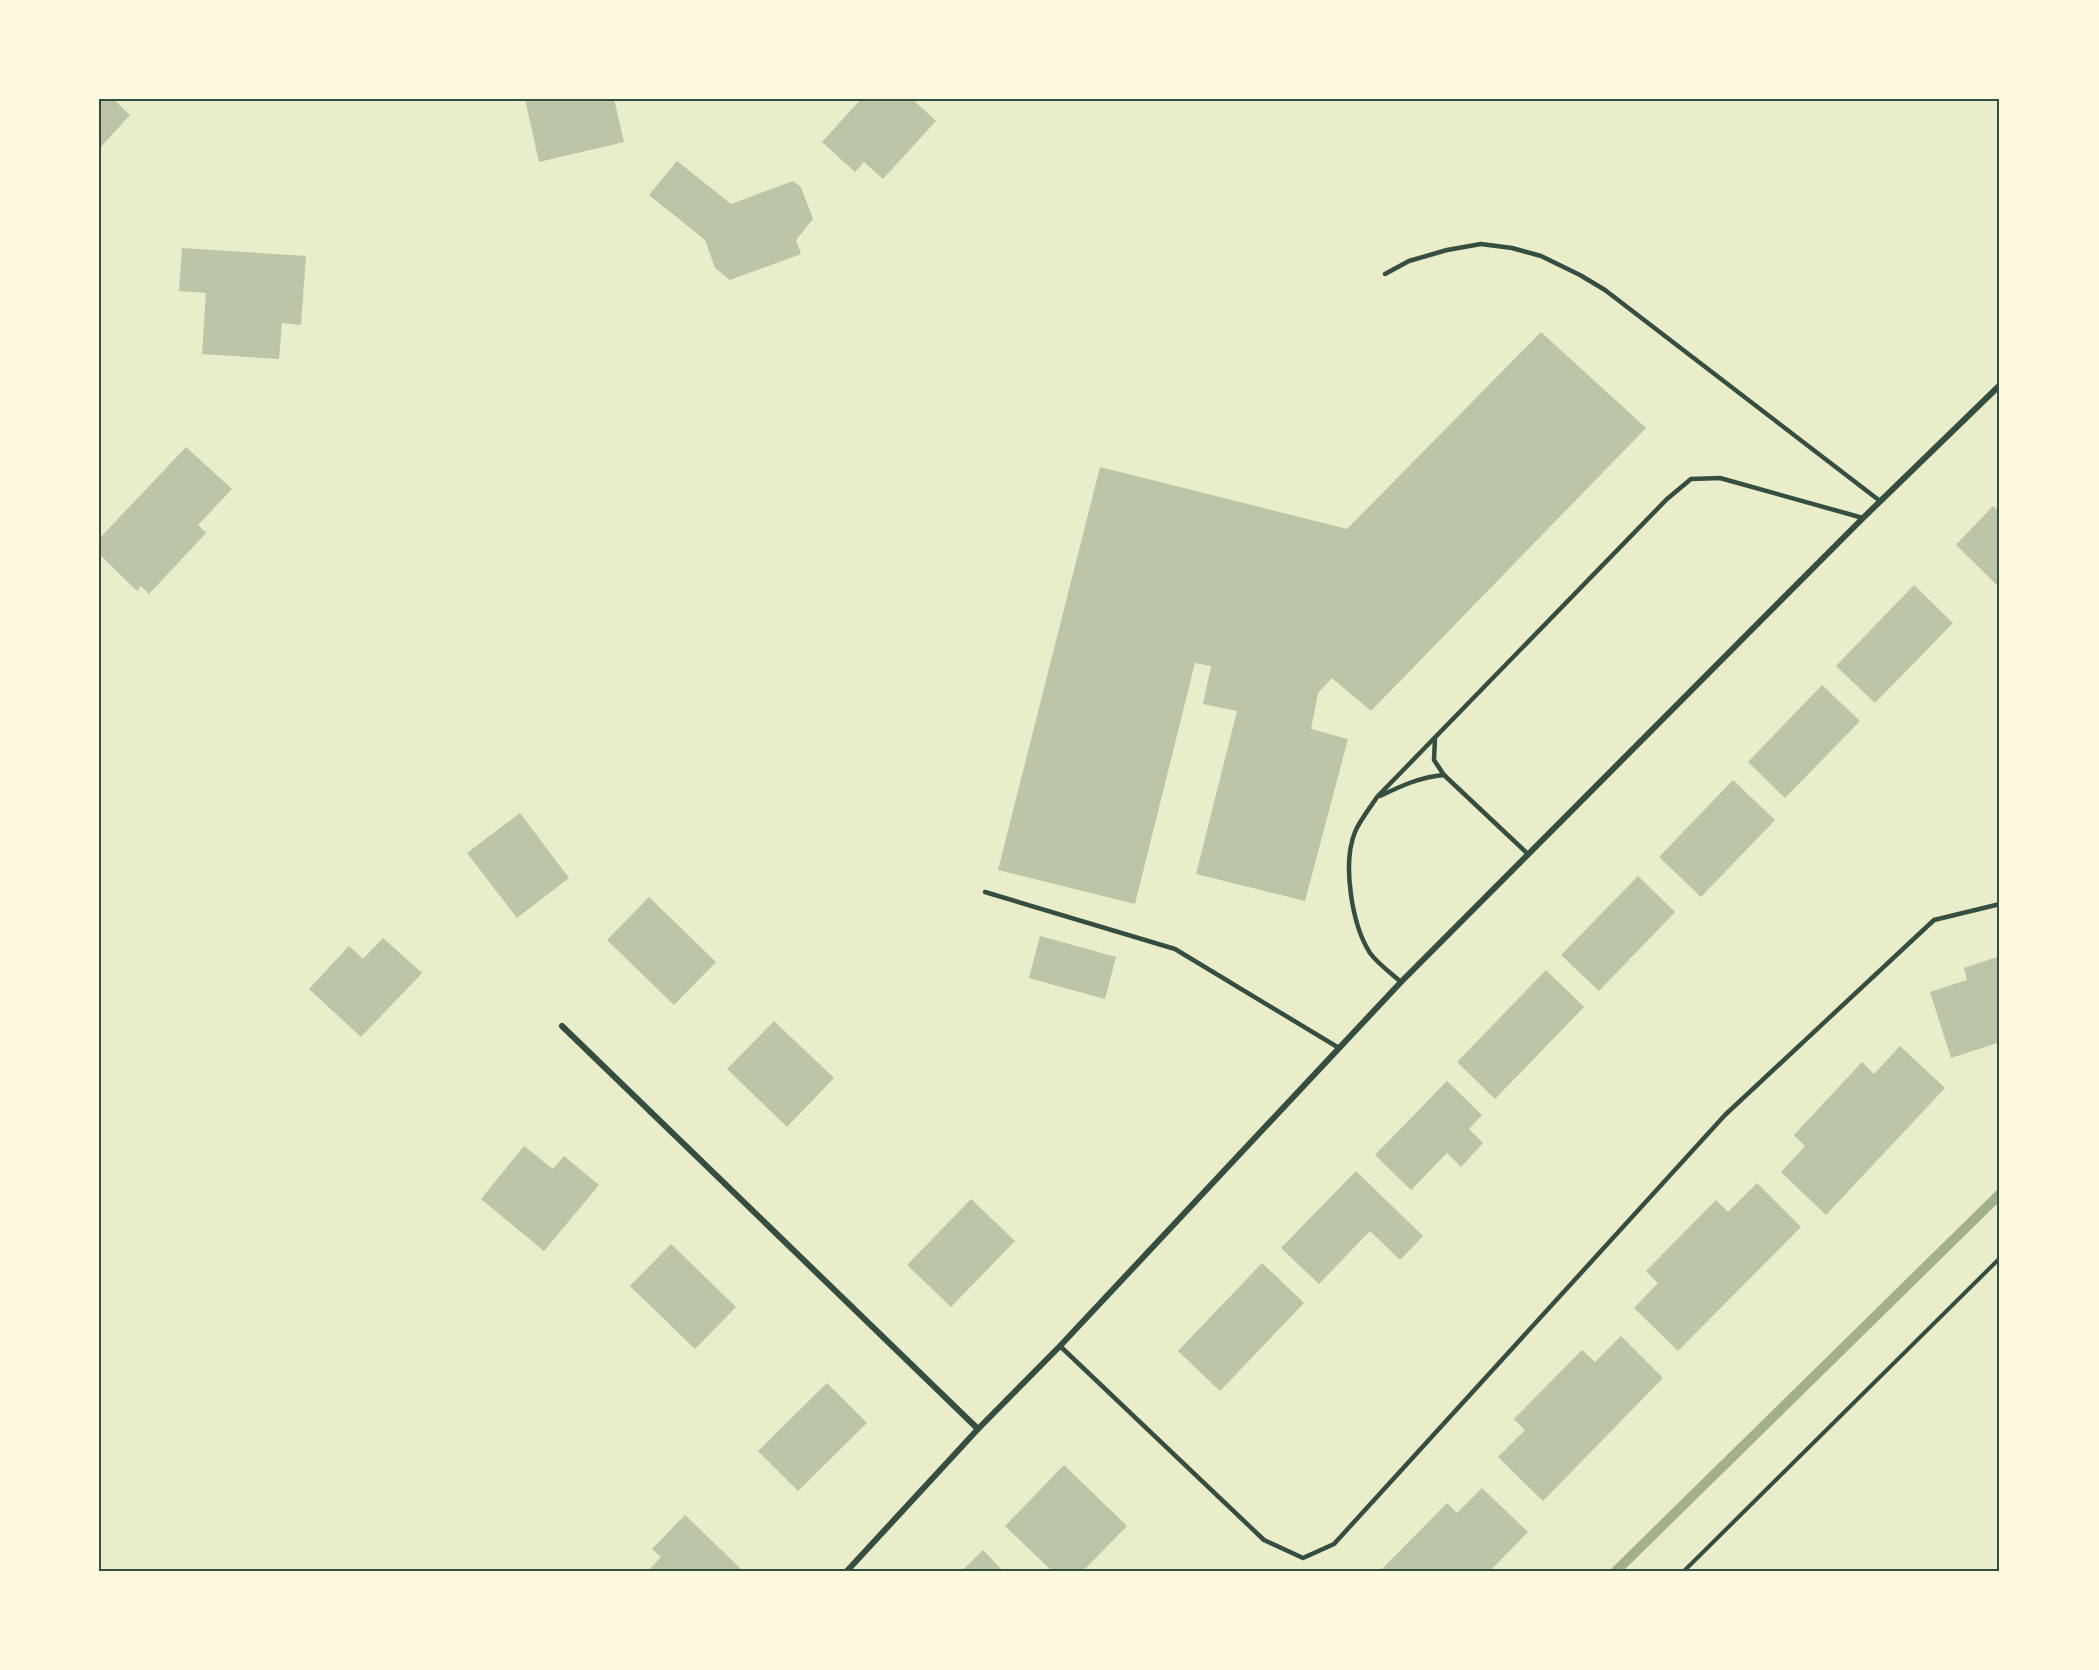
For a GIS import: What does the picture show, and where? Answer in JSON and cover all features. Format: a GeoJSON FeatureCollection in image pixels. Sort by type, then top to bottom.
{"type":"FeatureCollection","features":[{"type":"Feature","properties":{"kind":"street"},"geometry":{"type":"LineString","coordinates":[[847,1571],[978,1429],[1060,1346],[1401,982],[1863,518],[2000,386]]}},
{"type":"Feature","properties":{"kind":"street"},"geometry":{"type":"LineString","coordinates":[[562,1026],[978,1429]]}},
{"type":"Feature","properties":{"kind":"lane"},"geometry":{"type":"LineString","coordinates":[[1385,274],[1409,261],[1481,244],[1512,248],[1551,260],[1605,291],[1881,501]]}},
{"type":"Feature","properties":{"kind":"lane"},"geometry":{"type":"LineString","coordinates":[[1401,982],[1371,954],[1358,924],[1350,892],[1348,859],[1355,831],[1377,797],[1667,499],[1691,479],[1719,478],[1863,518]]}},
{"type":"Feature","properties":{"kind":"lane"},"geometry":{"type":"LineString","coordinates":[[1435,738],[1434,760],[1444,775],[1528,854]]}},
{"type":"Feature","properties":{"kind":"lane"},"geometry":{"type":"LineString","coordinates":[[1377,797],[1411,782],[1430,776],[1444,775]]}},
{"type":"Feature","properties":{"kind":"lane"},"geometry":{"type":"LineString","coordinates":[[985,892],[1175,950],[1339,1048]]}},
{"type":"Feature","properties":{"kind":"lane"},"geometry":{"type":"LineString","coordinates":[[1060,1346],[1264,1540],[1303,1558],[1334,1544],[1725,1115],[1934,920],[2000,904]]}},
{"type":"Feature","properties":{"kind":"path"},"geometry":{"type":"LineString","coordinates":[[1684,1571],[2000,1258]]}},
{"type":"Feature","properties":{"kind":"building"},"geometry":{"type":"Polygon","coordinates":[[[99,99],[113,99],[130,115],[99,149],[99,99]]]}},
{"type":"Feature","properties":{"kind":"building"},"geometry":{"type":"Polygon","coordinates":[[[525,99],[614,99],[624,142],[539,162],[525,99]]]}},
{"type":"Feature","properties":{"kind":"building"},"geometry":{"type":"Polygon","coordinates":[[[861,99],[912,99],[936,121],[883,179],[864,162],[855,172],[822,142],[861,99]]]}},
{"type":"Feature","properties":{"kind":"building"},"geometry":{"type":"Polygon","coordinates":[[[677,161],[731,204],[793,181],[801,187],[813,219],[796,240],[801,254],[730,280],[715,268],[705,240],[649,195],[677,161]]]}},
{"type":"Feature","properties":{"kind":"building"},"geometry":{"type":"Polygon","coordinates":[[[182,248],[306,256],[301,325],[282,323],[279,359],[202,354],[206,293],[179,291],[182,248]]]}},
{"type":"Feature","properties":{"kind":"building"},"geometry":{"type":"Polygon","coordinates":[[[1541,332],[1646,428],[1371,711],[1332,678],[1318,693],[1311,729],[1348,739],[1305,901],[1196,874],[1237,711],[1203,704],[1211,666],[1195,663],[1135,904],[998,870],[1100,467],[1347,529],[1541,332]]]}},
{"type":"Feature","properties":{"kind":"building"},"geometry":{"type":"Polygon","coordinates":[[[186,447],[232,489],[198,525],[206,533],[149,594],[141,586],[137,591],[99,554],[99,539],[186,447]]]}},
{"type":"Feature","properties":{"kind":"building"},"geometry":{"type":"Polygon","coordinates":[[[1993,506],[2000,512],[2000,588],[1956,545],[1993,506]]]}},
{"type":"Feature","properties":{"kind":"building"},"geometry":{"type":"Polygon","coordinates":[[[1914,585],[1953,623],[1875,703],[1836,666],[1914,585]]]}},
{"type":"Feature","properties":{"kind":"building"},"geometry":{"type":"Polygon","coordinates":[[[1822,685],[1860,721],[1785,798],[1748,762],[1822,685]]]}},
{"type":"Feature","properties":{"kind":"building"},"geometry":{"type":"Polygon","coordinates":[[[1733,780],[1775,820],[1701,897],[1659,857],[1733,780]]]}},
{"type":"Feature","properties":{"kind":"building"},"geometry":{"type":"Polygon","coordinates":[[[520,813],[569,878],[517,918],[467,853],[520,813]]]}},
{"type":"Feature","properties":{"kind":"building"},"geometry":{"type":"Polygon","coordinates":[[[1638,876],[1675,912],[1599,991],[1561,955],[1638,876]]]}},
{"type":"Feature","properties":{"kind":"building"},"geometry":{"type":"Polygon","coordinates":[[[649,897],[716,962],[674,1005],[607,940],[649,897]]]}},
{"type":"Feature","properties":{"kind":"building"},"geometry":{"type":"Polygon","coordinates":[[[1040,936],[1116,957],[1105,999],[1029,978],[1040,936]]]}},
{"type":"Feature","properties":{"kind":"building"},"geometry":{"type":"Polygon","coordinates":[[[383,938],[422,973],[361,1037],[309,989],[349,946],[363,959],[383,938]]]}},
{"type":"Feature","properties":{"kind":"building"},"geometry":{"type":"Polygon","coordinates":[[[2000,956],[2000,1042],[1951,1058],[1930,992],[1967,980],[1964,968],[2000,956]]]}},
{"type":"Feature","properties":{"kind":"building"},"geometry":{"type":"Polygon","coordinates":[[[1546,970],[1584,1007],[1495,1099],[1457,1062],[1546,970]]]}},
{"type":"Feature","properties":{"kind":"building"},"geometry":{"type":"Polygon","coordinates":[[[774,1021],[834,1078],[787,1127],[727,1069],[774,1021]]]}},
{"type":"Feature","properties":{"kind":"building"},"geometry":{"type":"Polygon","coordinates":[[[1900,1046],[1945,1088],[1826,1215],[1781,1172],[1805,1146],[1794,1135],[1862,1062],[1874,1074],[1900,1046]]]}},
{"type":"Feature","properties":{"kind":"building"},"geometry":{"type":"Polygon","coordinates":[[[1447,1081],[1482,1115],[1469,1129],[1483,1143],[1461,1167],[1447,1153],[1411,1190],[1375,1155],[1447,1081]]]}},
{"type":"Feature","properties":{"kind":"building"},"geometry":{"type":"Polygon","coordinates":[[[524,1146],[553,1169],[564,1156],[599,1185],[544,1251],[481,1199],[524,1146]]]}},
{"type":"Feature","properties":{"kind":"building"},"geometry":{"type":"Polygon","coordinates":[[[1356,1171],[1423,1236],[1400,1260],[1370,1231],[1319,1284],[1281,1248],[1356,1171]]]}},
{"type":"Feature","properties":{"kind":"building"},"geometry":{"type":"Polygon","coordinates":[[[1757,1183],[1801,1227],[1678,1351],[1634,1308],[1658,1283],[1646,1271],[1716,1200],[1728,1212],[1757,1183]]]}},
{"type":"Feature","properties":{"kind":"building"},"geometry":{"type":"Polygon","coordinates":[[[971,1199],[1015,1241],[951,1307],[907,1265],[971,1199]]]}},
{"type":"Feature","properties":{"kind":"building"},"geometry":{"type":"Polygon","coordinates":[[[671,1244],[736,1307],[695,1349],[630,1286],[671,1244]]]}},
{"type":"Feature","properties":{"kind":"building"},"geometry":{"type":"Polygon","coordinates":[[[1262,1263],[1304,1303],[1220,1391],[1178,1351],[1262,1263]]]}},
{"type":"Feature","properties":{"kind":"building"},"geometry":{"type":"Polygon","coordinates":[[[1621,1336],[1663,1378],[1543,1501],[1498,1457],[1525,1430],[1514,1419],[1582,1350],[1595,1362],[1621,1336]]]}},
{"type":"Feature","properties":{"kind":"building"},"geometry":{"type":"Polygon","coordinates":[[[827,1383],[867,1423],[798,1491],[758,1451],[827,1383]]]}},
{"type":"Feature","properties":{"kind":"building"},"geometry":{"type":"Polygon","coordinates":[[[1064,1465],[1127,1526],[1083,1571],[1052,1571],[1005,1526],[1064,1465]]]}},
{"type":"Feature","properties":{"kind":"building"},"geometry":{"type":"Polygon","coordinates":[[[1482,1488],[1528,1532],[1490,1571],[1380,1571],[1447,1503],[1457,1513],[1482,1488]]]}},
{"type":"Feature","properties":{"kind":"building"},"geometry":{"type":"Polygon","coordinates":[[[685,1515],[743,1571],[648,1571],[661,1557],[652,1549],[685,1515]]]}},
{"type":"Feature","properties":{"kind":"building"},"geometry":{"type":"Polygon","coordinates":[[[983,1550],[1003,1571],[962,1571],[983,1550]]]}},
{"type":"Feature","properties":{"kind":"waterway"},"geometry":{"type":"LineString","coordinates":[[1616,1571],[2000,1194]]}}]}
